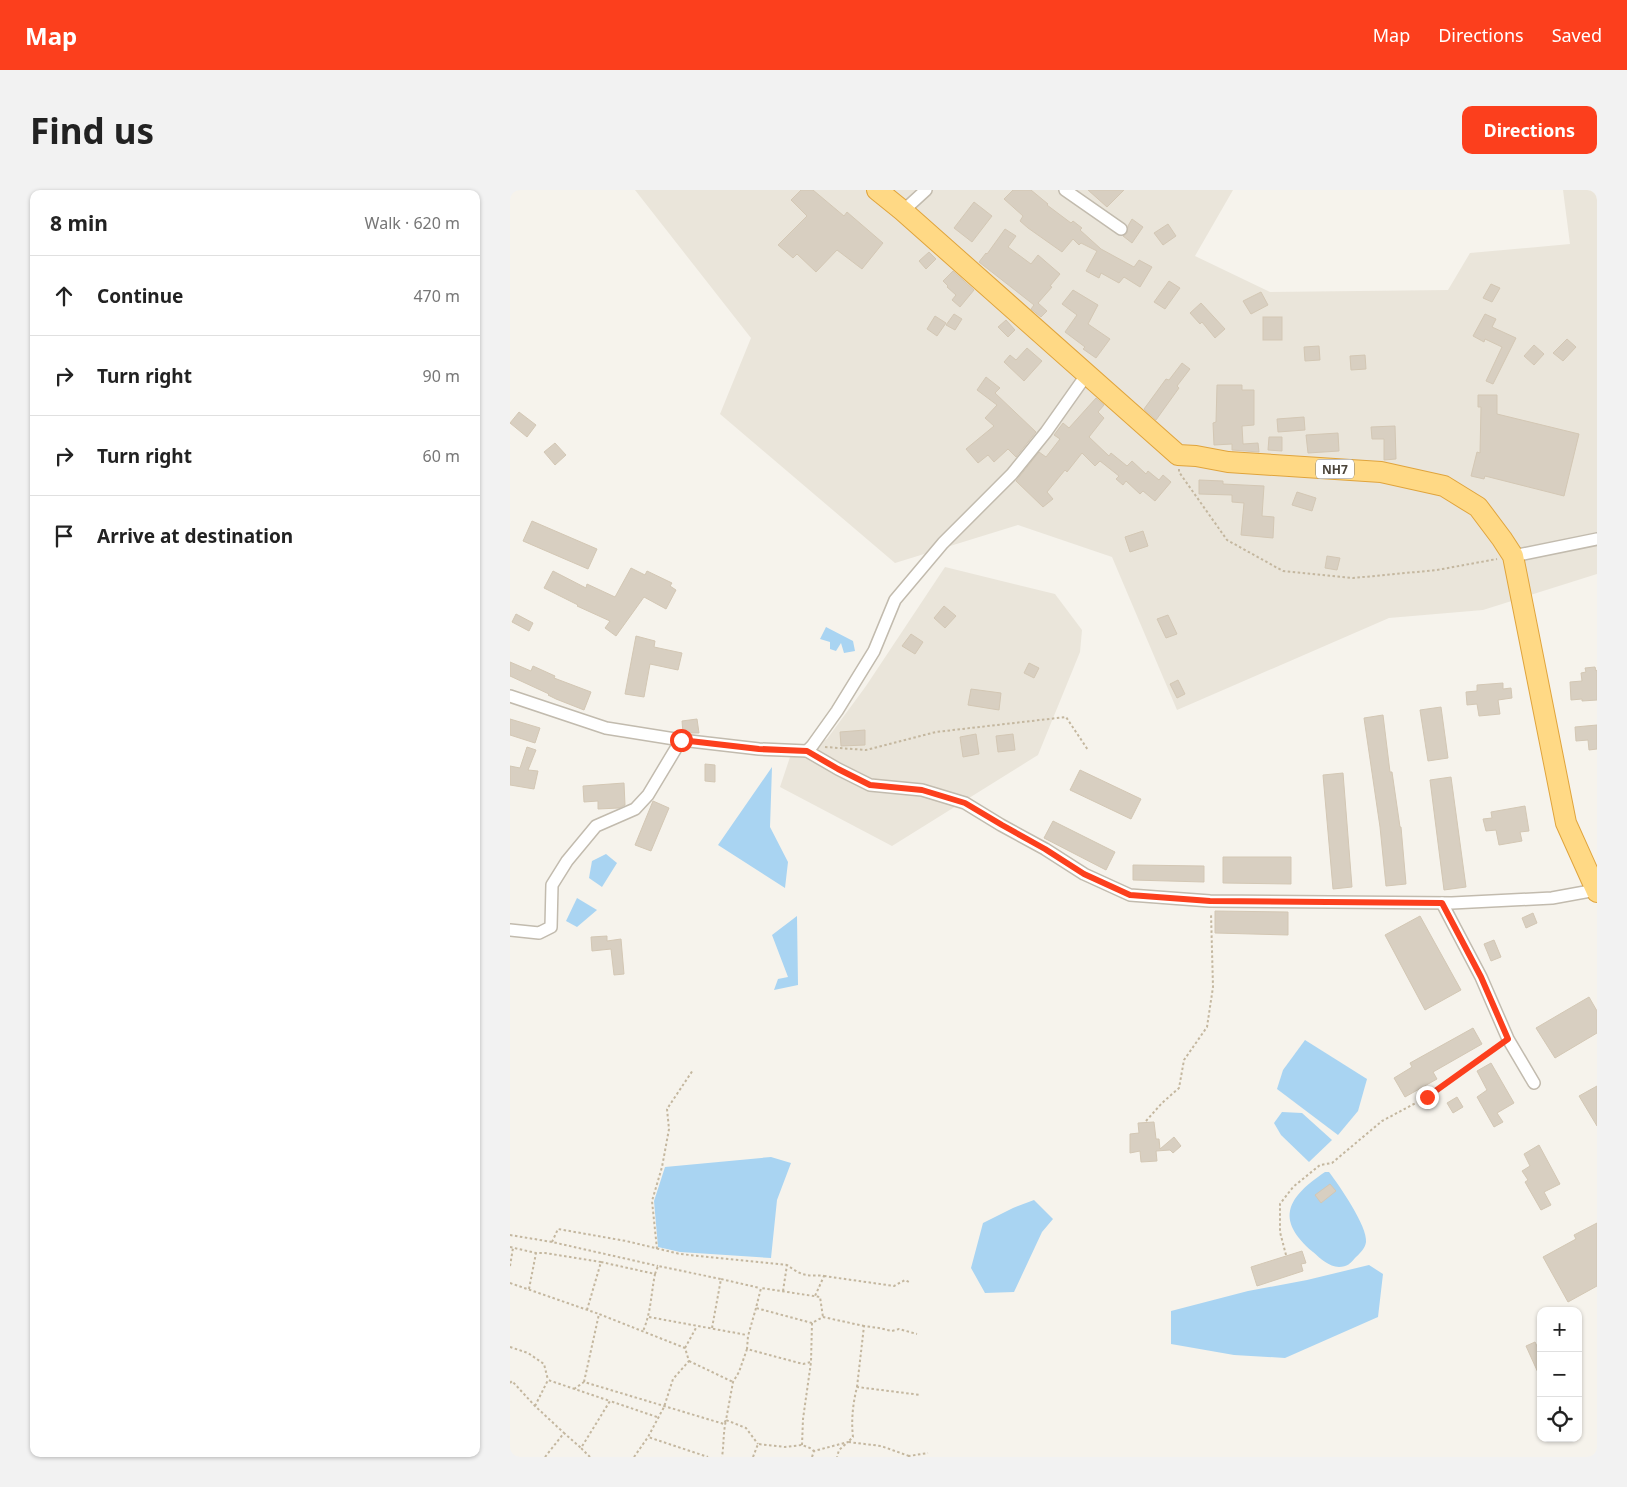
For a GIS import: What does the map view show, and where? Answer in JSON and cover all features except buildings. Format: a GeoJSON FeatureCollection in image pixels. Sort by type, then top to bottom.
{"type":"FeatureCollection","features":[{"type":"Feature","properties":{"kind":"highway"},"geometry":{"type":"LineString","coordinates":[[877,190],[1178,455]]}},
{"type":"Feature","properties":{"kind":"highway","name":"NH7"},"geometry":{"type":"LineString","coordinates":[[1178,455],[1196,456],[1228,462],[1381,472],[1444,486],[1478,507],[1513,556],[1566,823],[1596,891]]}},
{"type":"Feature","properties":{"kind":"street"},"geometry":{"type":"LineString","coordinates":[[903,211],[926,190]]}},
{"type":"Feature","properties":{"kind":"street"},"geometry":{"type":"LineString","coordinates":[[1065,190],[1121,229]]}},
{"type":"Feature","properties":{"kind":"street"},"geometry":{"type":"LineString","coordinates":[[810,749],[837,711],[874,651],[895,600],[942,543],[1012,474],[1046,432],[1087,374]]}},
{"type":"Feature","properties":{"kind":"street"},"geometry":{"type":"LineString","coordinates":[[1513,556],[1597,540]]}},
{"type":"Feature","properties":{"kind":"street"},"geometry":{"type":"LineString","coordinates":[[510,696],[606,728],[681,740],[759,749],[810,749],[838,769],[870,785],[922,790],[965,803],[1084,874],[1130,895],[1210,901],[1442,903],[1552,898],[1596,891]]}},
{"type":"Feature","properties":{"kind":"street"},"geometry":{"type":"LineString","coordinates":[[510,930],[539,933],[550,927],[552,885],[567,861],[596,826],[635,809],[648,795],[681,740]]}},
{"type":"Feature","properties":{"kind":"street"},"geometry":{"type":"LineString","coordinates":[[1442,903],[1481,977],[1508,1039],[1534,1083]]}},
{"type":"Feature","properties":{"kind":"path"},"geometry":{"type":"LineString","coordinates":[[1178,455],[1179,472],[1227,540],[1283,571],[1353,578],[1438,570],[1513,556]]}},
{"type":"Feature","properties":{"kind":"path"},"geometry":{"type":"LineString","coordinates":[[810,749],[866,750],[936,732],[1066,717],[1088,750]]}},
{"type":"Feature","properties":{"kind":"path"},"geometry":{"type":"LineString","coordinates":[[1146,1121],[1179,1088],[1184,1060],[1207,1027],[1213,987],[1210,901]]}},
{"type":"Feature","properties":{"kind":"path"},"geometry":{"type":"LineString","coordinates":[[1286,1255],[1280,1232],[1280,1204],[1293,1187],[1320,1166],[1332,1163],[1382,1121],[1427,1097],[1508,1039]]}},
{"type":"Feature","properties":{"kind":"path"},"geometry":{"type":"LineString","coordinates":[[657,1249],[652,1201],[662,1167],[669,1129],[668,1109],[693,1070]]}},
{"type":"Feature","properties":{"kind":"path"},"geometry":{"type":"LineString","coordinates":[[552,1242],[558,1230],[626,1241],[680,1254],[787,1265],[807,1276],[816,1274],[894,1286],[905,1280],[911,1282]]}},
{"type":"Feature","properties":{"kind":"path"},"geometry":{"type":"LineString","coordinates":[[510,1235],[552,1242],[761,1288],[820,1297],[823,1317]]}},
{"type":"Feature","properties":{"kind":"path"},"geometry":{"type":"LineString","coordinates":[[510,1266],[512,1247],[536,1254],[545,1253],[601,1262],[655,1274]]}},
{"type":"Feature","properties":{"kind":"path"},"geometry":{"type":"LineString","coordinates":[[529,1289],[536,1254]]}},
{"type":"Feature","properties":{"kind":"path"},"geometry":{"type":"LineString","coordinates":[[587,1310],[601,1262]]}},
{"type":"Feature","properties":{"kind":"path"},"geometry":{"type":"LineString","coordinates":[[783,1291],[787,1265]]}},
{"type":"Feature","properties":{"kind":"path"},"geometry":{"type":"LineString","coordinates":[[643,1332],[649,1316],[651,1295],[658,1266]]}},
{"type":"Feature","properties":{"kind":"path"},"geometry":{"type":"LineString","coordinates":[[815,1296],[824,1276]]}},
{"type":"Feature","properties":{"kind":"path"},"geometry":{"type":"LineString","coordinates":[[712,1328],[722,1279]]}},
{"type":"Feature","properties":{"kind":"path"},"geometry":{"type":"LineString","coordinates":[[510,1283],[599,1314],[684,1348],[689,1361],[733,1382]]}},
{"type":"Feature","properties":{"kind":"path"},"geometry":{"type":"LineString","coordinates":[[722,1457],[723,1433],[733,1382],[739,1372],[747,1349],[748,1336],[761,1288]]}},
{"type":"Feature","properties":{"kind":"path"},"geometry":{"type":"LineString","coordinates":[[756,1308],[812,1324],[823,1317],[892,1331],[899,1329],[917,1334]]}},
{"type":"Feature","properties":{"kind":"path"},"geometry":{"type":"LineString","coordinates":[[574,1389],[584,1382],[599,1314]]}},
{"type":"Feature","properties":{"kind":"path"},"geometry":{"type":"LineString","coordinates":[[649,1316],[748,1336]]}},
{"type":"Feature","properties":{"kind":"path"},"geometry":{"type":"LineString","coordinates":[[802,1445],[803,1418],[811,1362],[812,1324]]}},
{"type":"Feature","properties":{"kind":"path"},"geometry":{"type":"LineString","coordinates":[[684,1348],[697,1326]]}},
{"type":"Feature","properties":{"kind":"path"},"geometry":{"type":"LineString","coordinates":[[837,1457],[839,1450],[853,1437],[852,1427],[864,1326]]}},
{"type":"Feature","properties":{"kind":"path"},"geometry":{"type":"LineString","coordinates":[[510,1347],[528,1353],[544,1364],[548,1380],[535,1406]]}},
{"type":"Feature","properties":{"kind":"path"},"geometry":{"type":"LineString","coordinates":[[747,1349],[803,1364],[811,1362]]}},
{"type":"Feature","properties":{"kind":"path"},"geometry":{"type":"LineString","coordinates":[[634,1457],[648,1438],[664,1407],[673,1379],[689,1361]]}},
{"type":"Feature","properties":{"kind":"path"},"geometry":{"type":"LineString","coordinates":[[548,1380],[658,1417]]}},
{"type":"Feature","properties":{"kind":"path"},"geometry":{"type":"LineString","coordinates":[[511,1381],[590,1457]]}},
{"type":"Feature","properties":{"kind":"path"},"geometry":{"type":"LineString","coordinates":[[584,1382],[724,1424],[726,1420]]}},
{"type":"Feature","properties":{"kind":"path"},"geometry":{"type":"LineString","coordinates":[[857,1387],[921,1396]]}},
{"type":"Feature","properties":{"kind":"path"},"geometry":{"type":"LineString","coordinates":[[581,1448],[610,1401]]}},
{"type":"Feature","properties":{"kind":"path"},"geometry":{"type":"LineString","coordinates":[[726,1420],[746,1428],[758,1444],[785,1447],[802,1445],[814,1451],[848,1442],[881,1446],[909,1456],[928,1453]]}},
{"type":"Feature","properties":{"kind":"path"},"geometry":{"type":"LineString","coordinates":[[545,1457],[564,1433]]}},
{"type":"Feature","properties":{"kind":"path"},"geometry":{"type":"LineString","coordinates":[[648,1438],[708,1457]]}},
{"type":"Feature","properties":{"kind":"path"},"geometry":{"type":"LineString","coordinates":[[753,1457],[758,1444]]}},
{"type":"Feature","properties":{"kind":"path"},"geometry":{"type":"LineString","coordinates":[[812,1457],[814,1451]]}},
{"type":"Feature","properties":{"kind":"shaded area"},"geometry":{"type":"Polygon","coordinates":[[[635,190],[1233,190],[1195,256],[1270,292],[1448,290],[1470,253],[1570,244],[1563,190],[1597,190],[1597,574],[1483,610],[1389,618],[1177,710],[1112,557],[1018,525],[895,563],[720,414],[751,338],[635,190]]]}},
{"type":"Feature","properties":{"kind":"shaded area"},"geometry":{"type":"Polygon","coordinates":[[[945,567],[1055,594],[1082,630],[1080,652],[1038,755],[892,846],[780,787],[790,757],[827,739],[866,686],[945,567]]]}},
{"type":"Feature","properties":{"kind":"water"},"geometry":{"type":"Polygon","coordinates":[[[826,627],[853,641],[855,651],[844,653],[841,643],[836,651],[830,649],[830,642],[820,639],[826,627]]]}},
{"type":"Feature","properties":{"kind":"water"},"geometry":{"type":"Polygon","coordinates":[[[772,767],[770,827],[788,862],[785,888],[718,845],[772,767]]]}},
{"type":"Feature","properties":{"kind":"water"},"geometry":{"type":"Polygon","coordinates":[[[606,854],[617,863],[602,887],[589,878],[592,861],[606,854]]]}},
{"type":"Feature","properties":{"kind":"water"},"geometry":{"type":"Polygon","coordinates":[[[577,898],[597,910],[577,927],[566,921],[577,898]]]}},
{"type":"Feature","properties":{"kind":"water"},"geometry":{"type":"Polygon","coordinates":[[[797,916],[798,985],[774,990],[778,979],[788,977],[772,935],[797,916]]]}},
{"type":"Feature","properties":{"kind":"water"},"geometry":{"type":"Polygon","coordinates":[[[1305,1040],[1367,1079],[1358,1111],[1338,1135],[1277,1089],[1283,1070],[1305,1040]]]}},
{"type":"Feature","properties":{"kind":"water"},"geometry":{"type":"Polygon","coordinates":[[[1282,1112],[1302,1113],[1332,1140],[1309,1162],[1281,1135],[1274,1123],[1282,1112]]]}},
{"type":"Feature","properties":{"kind":"water"},"geometry":{"type":"Polygon","coordinates":[[[771,1157],[791,1163],[777,1200],[771,1258],[680,1252],[658,1247],[654,1201],[665,1167],[771,1157]]]}},
{"type":"Feature","properties":{"kind":"water"},"geometry":{"type":"Polygon","coordinates":[[[1325,1172],[1329,1172],[1346,1196],[1358,1217],[1365,1235],[1365,1247],[1350,1263],[1342,1267],[1328,1264],[1313,1252],[1293,1229],[1290,1219],[1290,1209],[1302,1190],[1325,1172]]]}},
{"type":"Feature","properties":{"kind":"water"},"geometry":{"type":"Polygon","coordinates":[[[1034,1200],[1053,1219],[1042,1232],[1014,1292],[985,1293],[971,1268],[983,1223],[1034,1200]]]}},
{"type":"Feature","properties":{"kind":"water"},"geometry":{"type":"Polygon","coordinates":[[[1369,1265],[1383,1274],[1378,1317],[1285,1358],[1234,1355],[1171,1344],[1171,1311],[1248,1291],[1307,1280],[1369,1265]]]}},
{"type":"Feature","properties":{"kind":"route"},"geometry":{"type":"LineString","coordinates":[[681,740],[759,749],[807,751],[870,785],[922,790],[965,803],[1084,874],[1130,895],[1210,901],[1442,903],[1481,977],[1508,1039],[1427,1097]]}}]}
